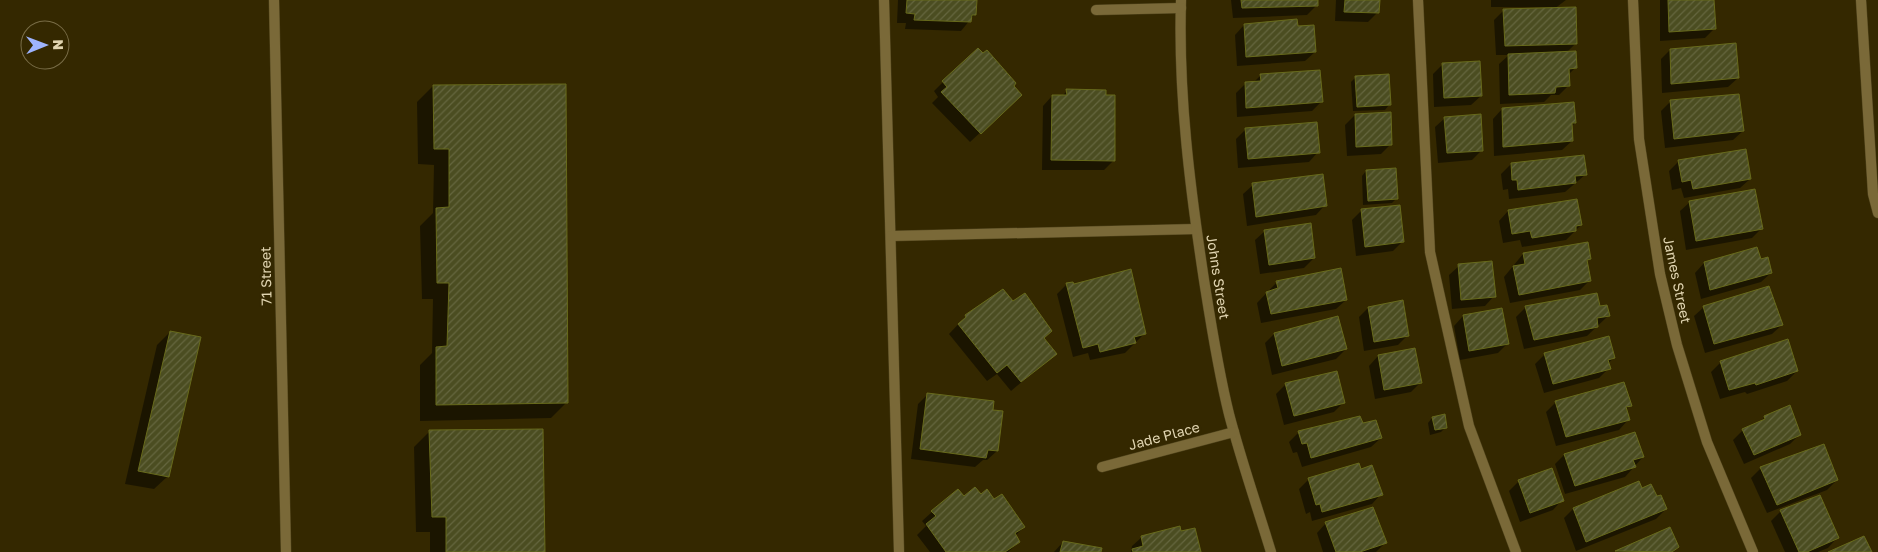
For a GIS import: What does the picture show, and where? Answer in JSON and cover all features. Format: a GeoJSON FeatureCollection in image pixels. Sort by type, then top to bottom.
{"type":"FeatureCollection","features":[{"type":"Feature","properties":{"kind":"street","name":"71 Street"},"geometry":{"type":"LineString","coordinates":[[274,0],[286,552]]}},
{"type":"Feature","properties":{"kind":"street"},"geometry":{"type":"LineString","coordinates":[[884,0],[892,236],[899,552]]}},
{"type":"Feature","properties":{"kind":"street"},"geometry":{"type":"LineString","coordinates":[[1418,0],[1430,252],[1469,426],[1516,552]]}},
{"type":"Feature","properties":{"kind":"street","name":"James Street"},"geometry":{"type":"LineString","coordinates":[[1633,0],[1639,139],[1660,274],[1678,345],[1707,442],[1754,552]]}},
{"type":"Feature","properties":{"kind":"street"},"geometry":{"type":"LineString","coordinates":[[1861,0],[1873,194],[1878,212]]}},
{"type":"Feature","properties":{"kind":"street"},"geometry":{"type":"LineString","coordinates":[[1096,10],[1181,4]]}},
{"type":"Feature","properties":{"kind":"street","name":"Johns Street"},"geometry":{"type":"LineString","coordinates":[[1181,4],[1183,83],[1196,229],[1211,324],[1234,432],[1271,552]]}},
{"type":"Feature","properties":{"kind":"street"},"geometry":{"type":"LineString","coordinates":[[892,236],[1196,229]]}},
{"type":"Feature","properties":{"kind":"street","name":"Jade Place"},"geometry":{"type":"LineString","coordinates":[[1102,467],[1234,432]]}},
{"type":"Feature","properties":{"kind":"building"},"geometry":{"type":"Polygon","coordinates":[[[907,0],[977,0],[976,15],[972,15],[971,22],[914,20],[915,14],[906,13],[907,0]]]}},
{"type":"Feature","properties":{"kind":"building"},"geometry":{"type":"Polygon","coordinates":[[[1241,0],[1318,0],[1318,6],[1242,8],[1241,0]]]}},
{"type":"Feature","properties":{"kind":"building"},"geometry":{"type":"Polygon","coordinates":[[[1345,0],[1380,0],[1379,13],[1344,12],[1345,0]]]}},
{"type":"Feature","properties":{"kind":"building"},"geometry":{"type":"Polygon","coordinates":[[[1668,0],[1714,0],[1716,29],[1669,32],[1668,0]]]}},
{"type":"Feature","properties":{"kind":"building"},"geometry":{"type":"Polygon","coordinates":[[[1576,7],[1577,44],[1505,46],[1503,9],[1576,7]]]}},
{"type":"Feature","properties":{"kind":"building"},"geometry":{"type":"Polygon","coordinates":[[[1297,19],[1298,26],[1314,25],[1316,52],[1246,57],[1244,24],[1297,19]]]}},
{"type":"Feature","properties":{"kind":"building"},"geometry":{"type":"Polygon","coordinates":[[[1736,43],[1739,78],[1671,84],[1670,49],[1736,43]]]}},
{"type":"Feature","properties":{"kind":"building"},"geometry":{"type":"Polygon","coordinates":[[[978,48],[983,53],[987,50],[1016,83],[1014,86],[1022,95],[981,134],[941,92],[947,87],[942,81],[978,48]]]}},
{"type":"Feature","properties":{"kind":"building"},"geometry":{"type":"Polygon","coordinates":[[[1576,51],[1577,68],[1569,69],[1570,86],[1556,87],[1555,93],[1509,95],[1508,54],[1576,51]]]}},
{"type":"Feature","properties":{"kind":"building"},"geometry":{"type":"Polygon","coordinates":[[[1480,61],[1482,96],[1444,98],[1442,63],[1480,61]]]}},
{"type":"Feature","properties":{"kind":"building"},"geometry":{"type":"Polygon","coordinates":[[[1320,70],[1323,102],[1246,108],[1245,82],[1261,81],[1260,74],[1320,70]]]}},
{"type":"Feature","properties":{"kind":"building"},"geometry":{"type":"Polygon","coordinates":[[[1389,74],[1391,105],[1357,107],[1355,76],[1389,74]]]}},
{"type":"Feature","properties":{"kind":"building"},"geometry":{"type":"Polygon","coordinates":[[[566,84],[568,403],[436,405],[436,347],[447,346],[449,283],[437,283],[436,208],[449,207],[449,149],[434,149],[433,85],[566,84]]]}},
{"type":"Feature","properties":{"kind":"building"},"geometry":{"type":"Polygon","coordinates":[[[1066,89],[1106,90],[1106,95],[1115,95],[1115,161],[1051,160],[1052,95],[1067,95],[1066,89]]]}},
{"type":"Feature","properties":{"kind":"building"},"geometry":{"type":"Polygon","coordinates":[[[1739,94],[1744,131],[1674,139],[1670,100],[1739,94]]]}},
{"type":"Feature","properties":{"kind":"building"},"geometry":{"type":"Polygon","coordinates":[[[1574,102],[1576,123],[1572,123],[1573,141],[1503,147],[1502,108],[1574,102]]]}},
{"type":"Feature","properties":{"kind":"building"},"geometry":{"type":"Polygon","coordinates":[[[1391,112],[1392,145],[1356,147],[1355,114],[1391,112]]]}},
{"type":"Feature","properties":{"kind":"building"},"geometry":{"type":"Polygon","coordinates":[[[1481,114],[1483,151],[1447,153],[1444,117],[1481,114]]]}},
{"type":"Feature","properties":{"kind":"building"},"geometry":{"type":"Polygon","coordinates":[[[1317,122],[1320,153],[1248,159],[1245,128],[1317,122]]]}},
{"type":"Feature","properties":{"kind":"building"},"geometry":{"type":"Polygon","coordinates":[[[1746,149],[1751,179],[1693,189],[1691,180],[1682,182],[1678,160],[1746,149]]]}},
{"type":"Feature","properties":{"kind":"building"},"geometry":{"type":"Polygon","coordinates":[[[1584,155],[1587,175],[1575,176],[1576,183],[1518,190],[1517,180],[1512,180],[1511,163],[1584,155]]]}},
{"type":"Feature","properties":{"kind":"building"},"geometry":{"type":"Polygon","coordinates":[[[1396,168],[1398,199],[1368,201],[1366,170],[1396,168]]]}},
{"type":"Feature","properties":{"kind":"building"},"geometry":{"type":"Polygon","coordinates":[[[1323,174],[1327,206],[1256,217],[1252,183],[1323,174]]]}},
{"type":"Feature","properties":{"kind":"building"},"geometry":{"type":"Polygon","coordinates":[[[1755,189],[1763,229],[1696,241],[1689,201],[1755,189]]]}},
{"type":"Feature","properties":{"kind":"building"},"geometry":{"type":"Polygon","coordinates":[[[1577,199],[1582,225],[1576,226],[1576,231],[1532,238],[1530,231],[1512,234],[1508,210],[1577,199]]]}},
{"type":"Feature","properties":{"kind":"building"},"geometry":{"type":"Polygon","coordinates":[[[1400,205],[1404,242],[1365,247],[1361,209],[1400,205]]]}},
{"type":"Feature","properties":{"kind":"building"},"geometry":{"type":"Polygon","coordinates":[[[1311,223],[1315,258],[1269,265],[1264,230],[1311,223]]]}},
{"type":"Feature","properties":{"kind":"building"},"geometry":{"type":"Polygon","coordinates":[[[1588,242],[1591,259],[1587,260],[1591,281],[1519,295],[1513,266],[1525,264],[1523,253],[1588,242]]]}},
{"type":"Feature","properties":{"kind":"building"},"geometry":{"type":"Polygon","coordinates":[[[1757,247],[1761,259],[1768,257],[1772,273],[1710,290],[1704,262],[1757,247]]]}},
{"type":"Feature","properties":{"kind":"building"},"geometry":{"type":"Polygon","coordinates":[[[1492,261],[1496,297],[1461,300],[1458,264],[1492,261]]]}},
{"type":"Feature","properties":{"kind":"building"},"geometry":{"type":"Polygon","coordinates":[[[1341,268],[1347,300],[1271,314],[1266,292],[1278,288],[1276,281],[1341,268]]]}},
{"type":"Feature","properties":{"kind":"building"},"geometry":{"type":"Polygon","coordinates":[[[1131,269],[1146,334],[1134,337],[1136,343],[1100,352],[1098,344],[1083,348],[1066,283],[1073,282],[1074,284],[1131,269]]]}},
{"type":"Feature","properties":{"kind":"building"},"geometry":{"type":"Polygon","coordinates":[[[1769,286],[1783,325],[1714,344],[1703,306],[1769,286]]]}},
{"type":"Feature","properties":{"kind":"building"},"geometry":{"type":"Polygon","coordinates":[[[1003,289],[1013,301],[1025,293],[1052,331],[1044,338],[1057,354],[1021,382],[1007,365],[997,373],[958,324],[966,317],[965,315],[1003,289]]]}},
{"type":"Feature","properties":{"kind":"building"},"geometry":{"type":"Polygon","coordinates":[[[1597,293],[1600,306],[1607,305],[1610,316],[1597,318],[1598,327],[1534,340],[1525,306],[1597,293]]]}},
{"type":"Feature","properties":{"kind":"building"},"geometry":{"type":"Polygon","coordinates":[[[1403,300],[1409,336],[1374,342],[1368,307],[1403,300]]]}},
{"type":"Feature","properties":{"kind":"building"},"geometry":{"type":"Polygon","coordinates":[[[1502,308],[1509,344],[1469,351],[1463,315],[1502,308]]]}},
{"type":"Feature","properties":{"kind":"building"},"geometry":{"type":"Polygon","coordinates":[[[1338,316],[1347,349],[1282,366],[1274,333],[1338,316]]]}},
{"type":"Feature","properties":{"kind":"building"},"geometry":{"type":"Polygon","coordinates":[[[170,331],[201,337],[169,477],[138,471],[170,331]]]}},
{"type":"Feature","properties":{"kind":"building"},"geometry":{"type":"Polygon","coordinates":[[[1609,336],[1615,358],[1608,360],[1611,369],[1553,384],[1544,353],[1609,336]]]}},
{"type":"Feature","properties":{"kind":"building"},"geometry":{"type":"Polygon","coordinates":[[[1788,339],[1798,371],[1756,385],[1755,383],[1729,390],[1720,361],[1788,339]]]}},
{"type":"Feature","properties":{"kind":"building"},"geometry":{"type":"Polygon","coordinates":[[[1415,348],[1422,383],[1384,390],[1378,355],[1415,348]]]}},
{"type":"Feature","properties":{"kind":"building"},"geometry":{"type":"Polygon","coordinates":[[[1337,371],[1345,403],[1294,416],[1285,383],[1337,371]]]}},
{"type":"Feature","properties":{"kind":"building"},"geometry":{"type":"Polygon","coordinates":[[[1624,382],[1632,406],[1626,407],[1630,420],[1566,437],[1555,401],[1624,382]]]}},
{"type":"Feature","properties":{"kind":"building"},"geometry":{"type":"Polygon","coordinates":[[[927,393],[994,401],[993,410],[1003,411],[998,451],[988,450],[986,458],[920,449],[927,393]]]}},
{"type":"Feature","properties":{"kind":"building"},"geometry":{"type":"Polygon","coordinates":[[[1790,405],[1801,435],[1754,455],[1742,429],[1765,419],[1764,416],[1790,405]]]}},
{"type":"Feature","properties":{"kind":"building"},"geometry":{"type":"Polygon","coordinates":[[[1445,414],[1447,428],[1435,430],[1432,417],[1445,414]]]}},
{"type":"Feature","properties":{"kind":"building"},"geometry":{"type":"Polygon","coordinates":[[[1360,416],[1363,423],[1376,420],[1382,438],[1311,458],[1307,443],[1302,444],[1298,431],[1360,416]]]}},
{"type":"Feature","properties":{"kind":"building"},"geometry":{"type":"Polygon","coordinates":[[[543,429],[545,552],[446,552],[446,517],[432,517],[429,430],[543,429]]]}},
{"type":"Feature","properties":{"kind":"building"},"geometry":{"type":"Polygon","coordinates":[[[1635,432],[1644,457],[1633,460],[1636,467],[1575,486],[1564,454],[1635,432]]]}},
{"type":"Feature","properties":{"kind":"building"},"geometry":{"type":"Polygon","coordinates":[[[1824,444],[1838,480],[1777,505],[1760,467],[1824,444]]]}},
{"type":"Feature","properties":{"kind":"building"},"geometry":{"type":"Polygon","coordinates":[[[1359,463],[1361,469],[1372,465],[1383,495],[1322,512],[1320,504],[1316,505],[1308,478],[1359,463]]]}},
{"type":"Feature","properties":{"kind":"building"},"geometry":{"type":"Polygon","coordinates":[[[1552,468],[1564,501],[1530,513],[1518,480],[1552,468]]]}},
{"type":"Feature","properties":{"kind":"building"},"geometry":{"type":"Polygon","coordinates":[[[1639,481],[1642,488],[1651,484],[1657,496],[1661,495],[1667,509],[1586,542],[1573,508],[1639,481]]]}},
{"type":"Feature","properties":{"kind":"building"},"geometry":{"type":"Polygon","coordinates":[[[975,487],[981,494],[987,489],[994,499],[1002,494],[1025,527],[1015,533],[1020,542],[1005,552],[946,552],[926,524],[936,516],[931,511],[958,489],[964,496],[975,487]]]}},
{"type":"Feature","properties":{"kind":"building"},"geometry":{"type":"Polygon","coordinates":[[[1820,495],[1839,538],[1807,552],[1799,552],[1780,510],[1820,495]]]}},
{"type":"Feature","properties":{"kind":"building"},"geometry":{"type":"Polygon","coordinates":[[[1373,507],[1387,543],[1360,552],[1336,552],[1325,522],[1373,507]]]}},
{"type":"Feature","properties":{"kind":"building"},"geometry":{"type":"Polygon","coordinates":[[[1180,526],[1181,531],[1195,528],[1201,552],[1133,552],[1132,549],[1143,546],[1141,536],[1180,526]]]}},
{"type":"Feature","properties":{"kind":"building"},"geometry":{"type":"Polygon","coordinates":[[[1670,527],[1679,547],[1672,552],[1615,551],[1670,527]]]}},
{"type":"Feature","properties":{"kind":"building"},"geometry":{"type":"Polygon","coordinates":[[[1864,536],[1872,552],[1828,552],[1864,536]]]}},
{"type":"Feature","properties":{"kind":"building"},"geometry":{"type":"Polygon","coordinates":[[[1063,541],[1102,548],[1101,552],[1060,552],[1063,541]]]}}]}
